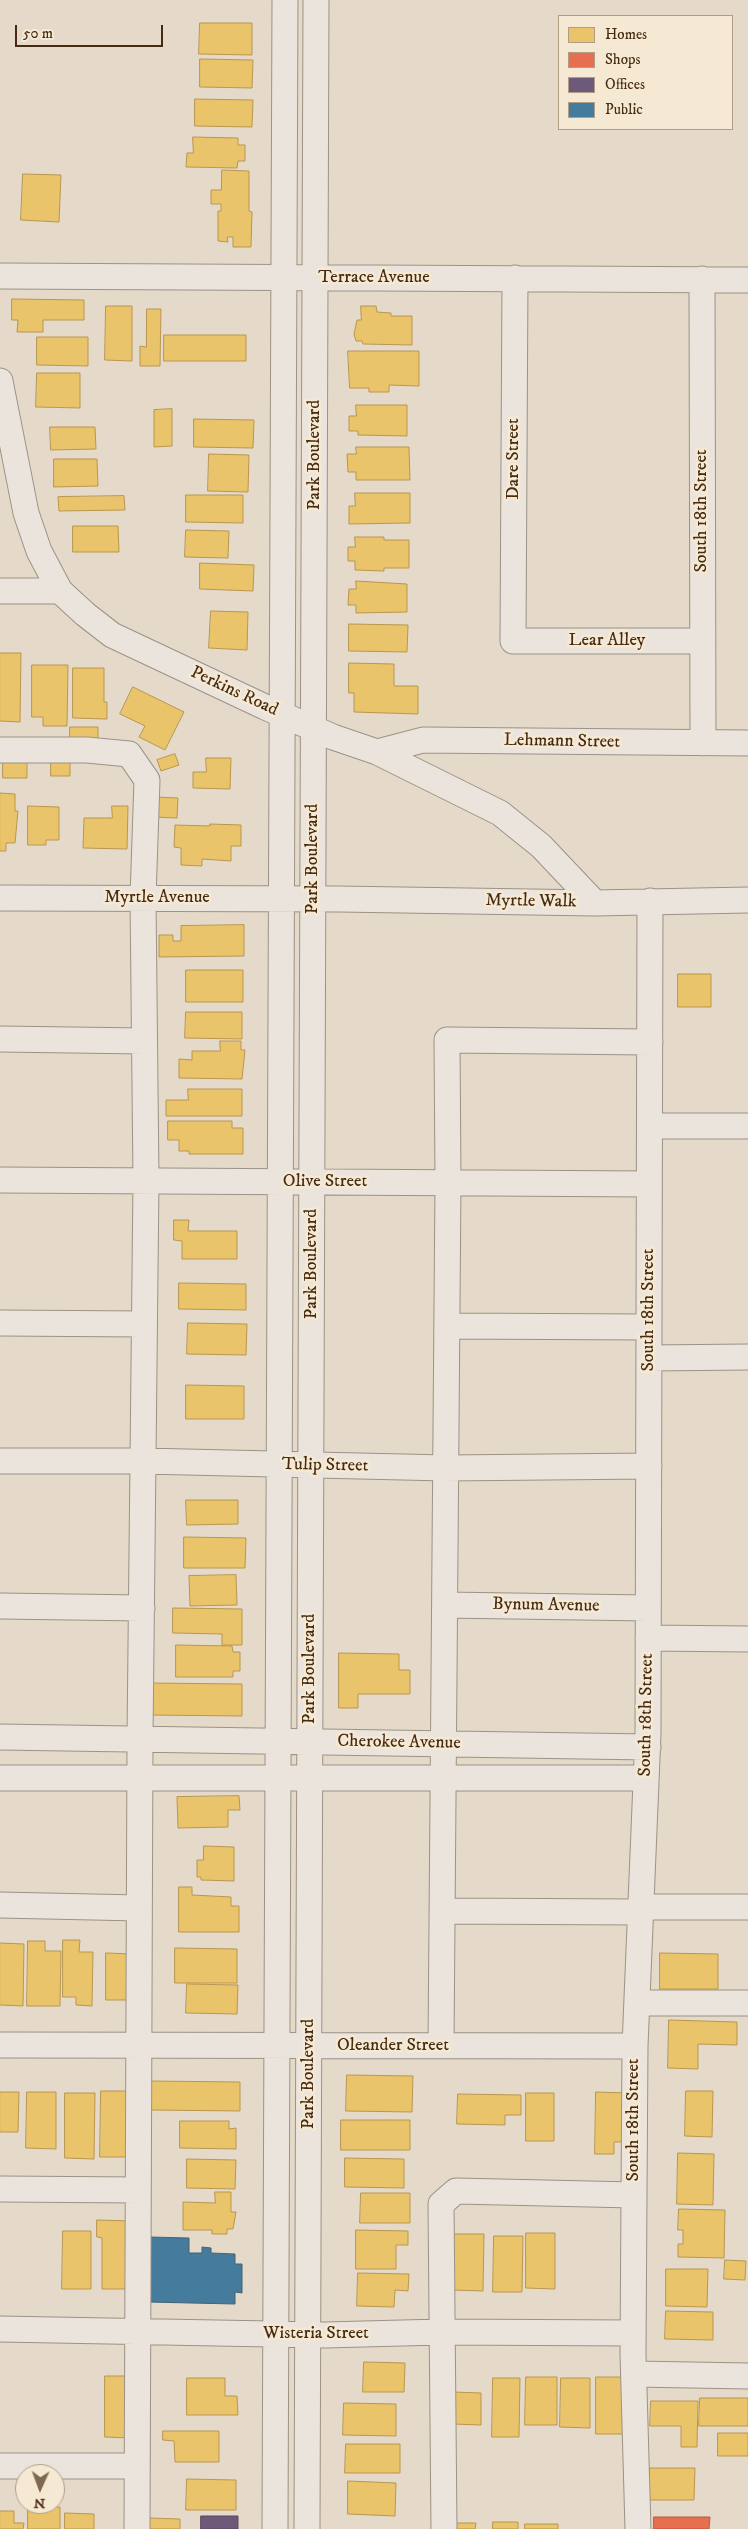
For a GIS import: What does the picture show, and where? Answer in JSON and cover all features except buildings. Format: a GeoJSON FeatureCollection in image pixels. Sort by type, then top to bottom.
{"type":"FeatureCollection","features":[{"type":"Feature","properties":{"kind":"street"},"geometry":{"type":"LineString","coordinates":[[275,2529],[285,0]]}},
{"type":"Feature","properties":{"kind":"street","name":"Park Boulevard"},"geometry":{"type":"LineString","coordinates":[[308,2529],[316,0]]}},
{"type":"Feature","properties":{"kind":"street","name":"Terrace Avenue"},"geometry":{"type":"LineString","coordinates":[[0,276],[748,280]]}},
{"type":"Feature","properties":{"kind":"street","name":"Dare Street"},"geometry":{"type":"LineString","coordinates":[[513,640],[516,278]]}},
{"type":"Feature","properties":{"kind":"street","name":"South 18th Street"},"geometry":{"type":"LineString","coordinates":[[702,279],[701,641],[703,743]]}},
{"type":"Feature","properties":{"kind":"street","name":"Perkins Road"},"geometry":{"type":"LineString","coordinates":[[0,381],[5,434],[26,513],[39,551],[60,591],[85,614],[112,635],[314,729],[377,752],[500,813],[541,846],[594,903]]}},
{"type":"Feature","properties":{"kind":"street"},"geometry":{"type":"LineString","coordinates":[[0,591],[60,591]]}},
{"type":"Feature","properties":{"kind":"street","name":"Lear Alley"},"geometry":{"type":"LineString","coordinates":[[513,640],[701,641]]}},
{"type":"Feature","properties":{"kind":"street","name":"Lehmann Street"},"geometry":{"type":"LineString","coordinates":[[377,752],[423,740],[748,743]]}},
{"type":"Feature","properties":{"kind":"street"},"geometry":{"type":"LineString","coordinates":[[0,750],[87,750],[129,754],[147,780],[143,898],[146,1180],[140,1738],[137,2529]]}},
{"type":"Feature","properties":{"kind":"street","name":"Myrtle Avenue"},"geometry":{"type":"LineString","coordinates":[[0,898],[313,899]]}},
{"type":"Feature","properties":{"kind":"street","name":"Myrtle Walk"},"geometry":{"type":"LineString","coordinates":[[313,899],[594,903],[748,900]]}},
{"type":"Feature","properties":{"kind":"street","name":"South 18th Street"},"geometry":{"type":"LineString","coordinates":[[638,2529],[633,2333],[635,2046],[648,1747],[649,1184],[651,1126],[650,901]]}},
{"type":"Feature","properties":{"kind":"street"},"geometry":{"type":"LineString","coordinates":[[0,1039],[144,1041]]}},
{"type":"Feature","properties":{"kind":"street"},"geometry":{"type":"LineString","coordinates":[[440,2045],[447,1326],[447,1040],[650,1042]]}},
{"type":"Feature","properties":{"kind":"street"},"geometry":{"type":"LineString","coordinates":[[651,1126],[748,1126]]}},
{"type":"Feature","properties":{"kind":"street","name":"Olive Street"},"geometry":{"type":"LineString","coordinates":[[0,1180],[649,1184]]}},
{"type":"Feature","properties":{"kind":"street"},"geometry":{"type":"LineString","coordinates":[[0,1323],[144,1324]]}},
{"type":"Feature","properties":{"kind":"street"},"geometry":{"type":"LineString","coordinates":[[447,1326],[649,1327]]}},
{"type":"Feature","properties":{"kind":"street"},"geometry":{"type":"LineString","coordinates":[[649,1358],[748,1357]]}},
{"type":"Feature","properties":{"kind":"street","name":"Tulip Street"},"geometry":{"type":"LineString","coordinates":[[0,1461],[143,1461],[446,1468],[649,1466]]}},
{"type":"Feature","properties":{"kind":"street","name":"Bynum Avenue"},"geometry":{"type":"LineString","coordinates":[[445,1605],[648,1608]]}},
{"type":"Feature","properties":{"kind":"street"},"geometry":{"type":"LineString","coordinates":[[0,1606],[142,1608]]}},
{"type":"Feature","properties":{"kind":"street"},"geometry":{"type":"LineString","coordinates":[[648,1638],[748,1639]]}},
{"type":"Feature","properties":{"kind":"street","name":"Cherokee Avenue"},"geometry":{"type":"LineString","coordinates":[[0,1736],[648,1747]]}},
{"type":"Feature","properties":{"kind":"street","name":"Cherokee Avenue"},"geometry":{"type":"LineString","coordinates":[[0,1778],[646,1778]]}},
{"type":"Feature","properties":{"kind":"street"},"geometry":{"type":"LineString","coordinates":[[0,1905],[139,1908]]}},
{"type":"Feature","properties":{"kind":"street"},"geometry":{"type":"LineString","coordinates":[[442,1911],[748,1907]]}},
{"type":"Feature","properties":{"kind":"street"},"geometry":{"type":"LineString","coordinates":[[638,2003],[748,2002]]}},
{"type":"Feature","properties":{"kind":"street","name":"Oleander Street"},"geometry":{"type":"LineString","coordinates":[[0,2045],[635,2046]]}},
{"type":"Feature","properties":{"kind":"street"},"geometry":{"type":"LineString","coordinates":[[0,2189],[138,2190]]}},
{"type":"Feature","properties":{"kind":"street"},"geometry":{"type":"LineString","coordinates":[[444,2529],[441,2204],[456,2191],[634,2195]]}},
{"type":"Feature","properties":{"kind":"street","name":"Wisteria Street"},"geometry":{"type":"LineString","coordinates":[[0,2329],[276,2334],[442,2332],[633,2333]]}},
{"type":"Feature","properties":{"kind":"street"},"geometry":{"type":"LineString","coordinates":[[634,2374],[748,2376]]}},
{"type":"Feature","properties":{"kind":"street"},"geometry":{"type":"LineString","coordinates":[[0,2466],[137,2466]]}}]}
